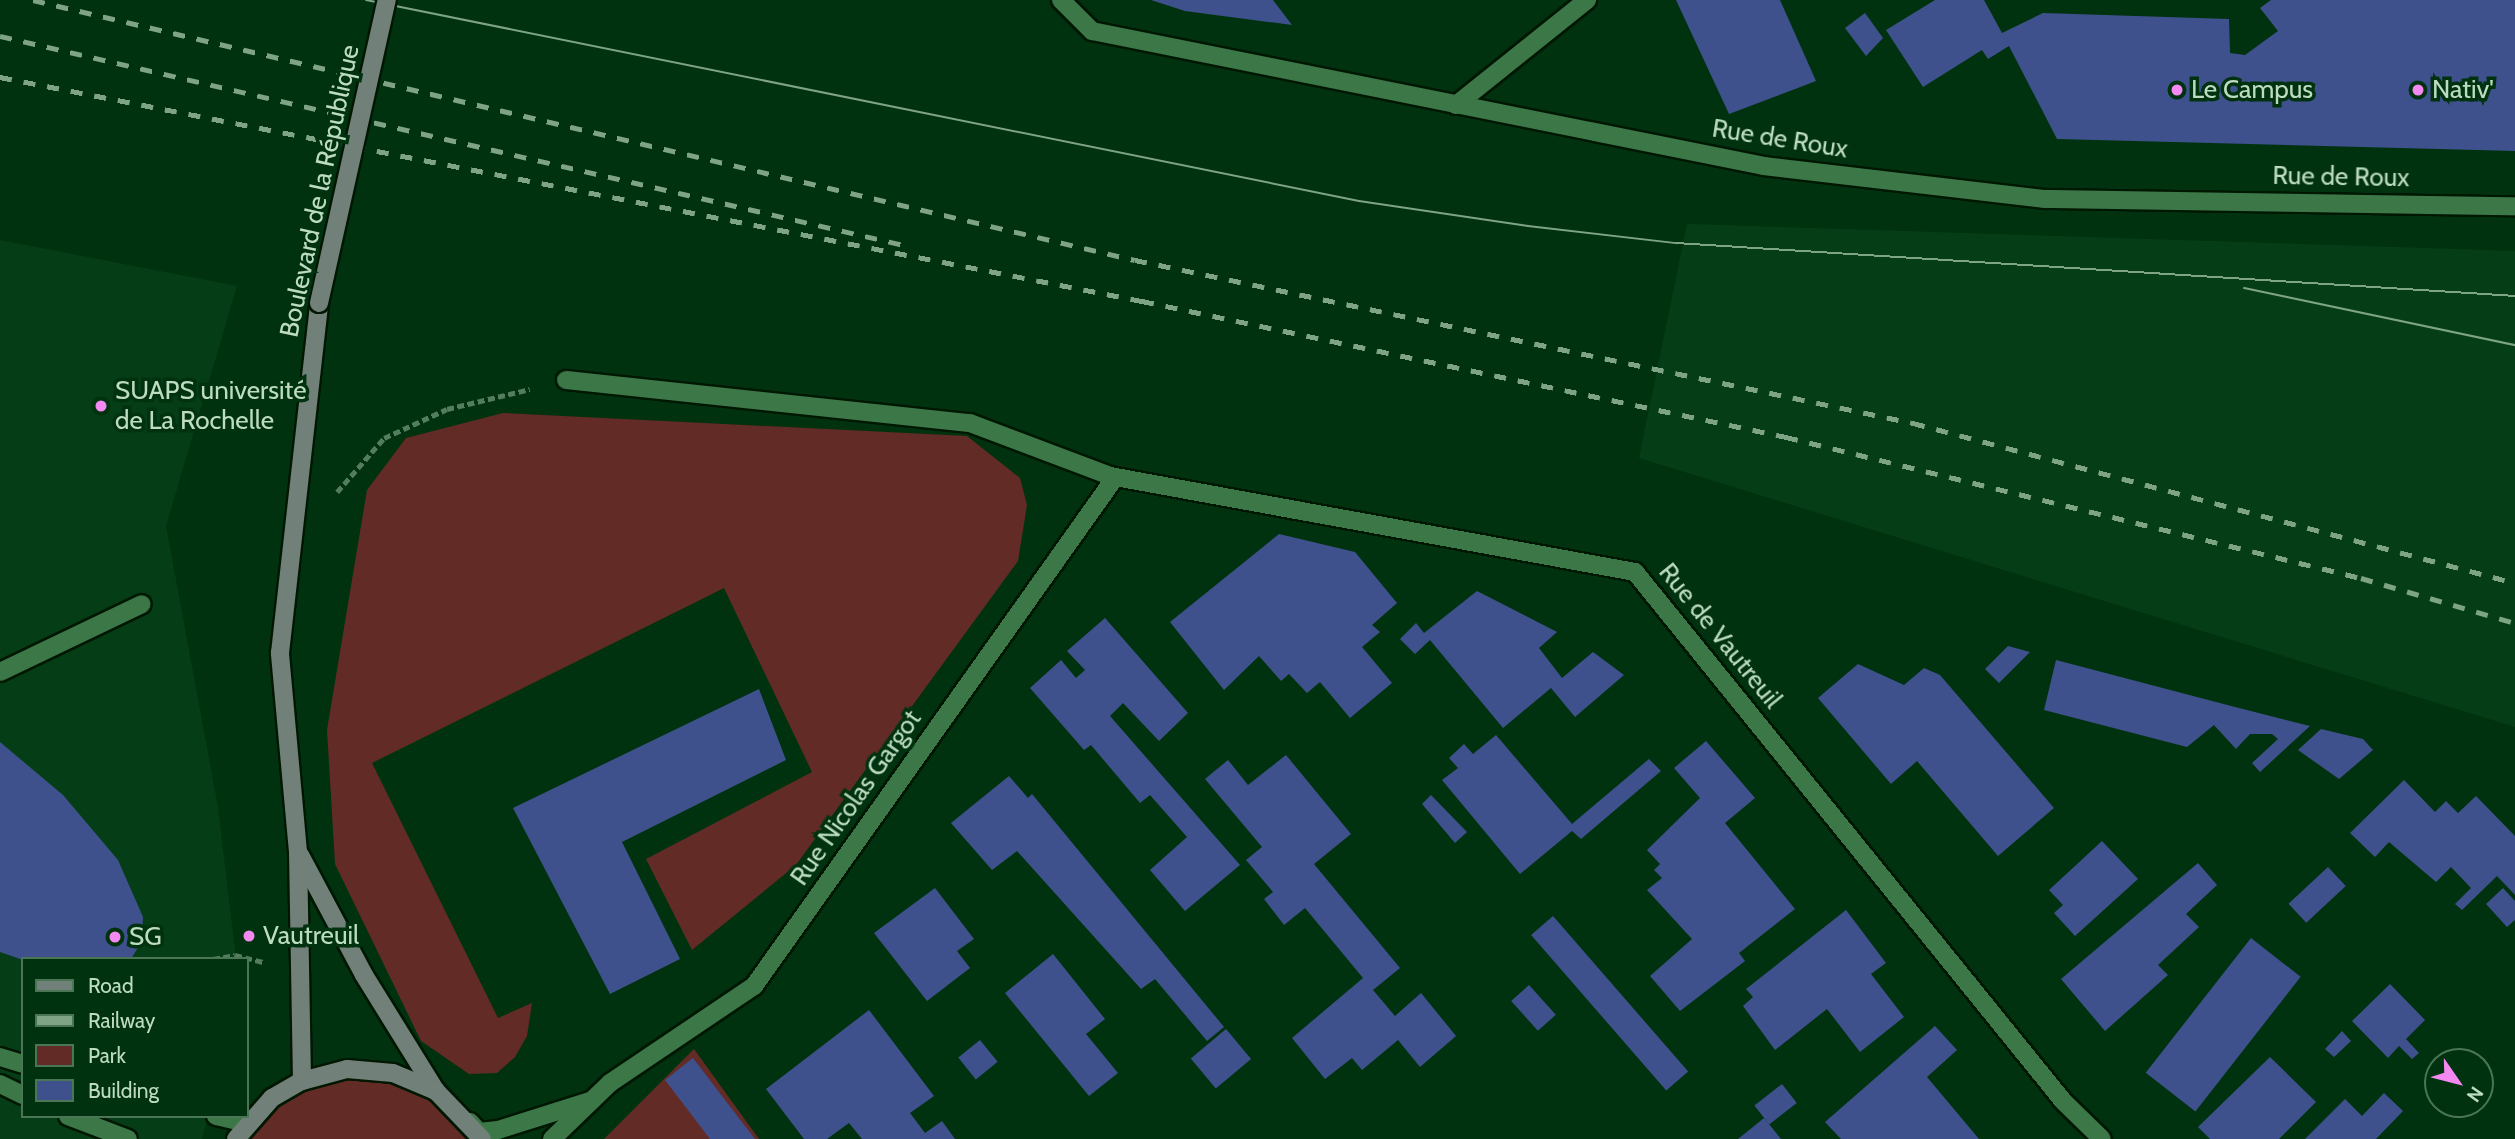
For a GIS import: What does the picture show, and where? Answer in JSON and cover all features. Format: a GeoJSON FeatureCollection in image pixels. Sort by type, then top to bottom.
{"type":"FeatureCollection","features":[{"type":"Feature","properties":{"kind":"main road","name":"Boulevard de la République"},"geometry":{"type":"LineString","coordinates":[[302,1080],[297,970],[299,852],[280,653],[319,303],[387,0]]}},
{"type":"Feature","properties":{"kind":"main road","name":"Boulevard de la République"},"geometry":{"type":"LineString","coordinates":[[299,852],[363,975],[436,1091]]}},
{"type":"Feature","properties":{"kind":"main road"},"geometry":{"type":"LineString","coordinates":[[236,1139],[246,1123],[302,1080],[370,1069],[436,1091],[469,1120],[482,1139]]}},
{"type":"Feature","properties":{"kind":"street","name":"Rue de Roux"},"geometry":{"type":"LineString","coordinates":[[1061,0],[1092,31],[1764,166],[2045,199],[2515,206]]}},
{"type":"Feature","properties":{"kind":"street"},"geometry":{"type":"LineString","coordinates":[[1456,105],[1587,0]]}},
{"type":"Feature","properties":{"kind":"street","name":"Rue de Vautreuil"},"geometry":{"type":"LineString","coordinates":[[566,380],[970,423],[1112,477],[1635,572],[2063,1101],[2102,1139]]}},
{"type":"Feature","properties":{"kind":"street","name":"Rue Nicolas Gargot"},"geometry":{"type":"LineString","coordinates":[[552,1139],[593,1100],[754,986],[1112,477]]}},
{"type":"Feature","properties":{"kind":"street"},"geometry":{"type":"LineString","coordinates":[[0,672],[142,604]]}},
{"type":"Feature","properties":{"kind":"street"},"geometry":{"type":"LineString","coordinates":[[0,1057],[21,1063]]}},
{"type":"Feature","properties":{"kind":"street"},"geometry":{"type":"LineString","coordinates":[[0,1084],[21,1094]]}},
{"type":"Feature","properties":{"kind":"street","name":"Rue Nicolas Gargot"},"geometry":{"type":"LineString","coordinates":[[469,1120],[479,1132],[498,1130],[593,1100]]}},
{"type":"Feature","properties":{"kind":"street"},"geometry":{"type":"LineString","coordinates":[[73,1118],[128,1139]]}},
{"type":"Feature","properties":{"kind":"street"},"geometry":{"type":"LineString","coordinates":[[225,1118],[246,1123]]}},
{"type":"Feature","properties":{"kind":"path"},"geometry":{"type":"LineString","coordinates":[[293,542],[384,438],[447,409],[566,380]]}},
{"type":"Feature","properties":{"kind":"path"},"geometry":{"type":"LineString","coordinates":[[224,957],[243,957]]}},
{"type":"Feature","properties":{"kind":"path"},"geometry":{"type":"LineString","coordinates":[[248,958],[297,970]]}},
{"type":"Feature","properties":{"kind":"shaded area"},"geometry":{"type":"Polygon","coordinates":[[[1687,224],[2515,251],[2515,727],[1639,458],[1687,224]]]}},
{"type":"Feature","properties":{"kind":"shaded area"},"geometry":{"type":"Polygon","coordinates":[[[0,240],[237,286],[166,526],[218,807],[236,957],[21,957],[21,1118],[207,1118],[202,1139],[0,1139],[0,240]]]}},
{"type":"Feature","properties":{"kind":"green space"},"geometry":{"type":"Polygon","coordinates":[[[503,413],[967,436],[1020,478],[1027,505],[1018,561],[796,865],[692,950],[646,859],[812,772],[724,588],[372,763],[498,1018],[532,1003],[527,1036],[515,1057],[497,1073],[469,1074],[421,1041],[335,864],[327,730],[367,490],[406,438],[503,413]]]}},
{"type":"Feature","properties":{"kind":"green space"},"geometry":{"type":"Polygon","coordinates":[[[694,1049],[759,1139],[604,1139],[694,1049]]]}},
{"type":"Feature","properties":{"kind":"green space"},"geometry":{"type":"Polygon","coordinates":[[[324,1073],[415,1080],[482,1139],[236,1139],[246,1123],[324,1073]]]}},
{"type":"Feature","properties":{"kind":"building"},"geometry":{"type":"Polygon","coordinates":[[[1151,0],[1273,0],[1292,25],[1185,11],[1151,0]]]}},
{"type":"Feature","properties":{"kind":"building"},"geometry":{"type":"Polygon","coordinates":[[[1676,0],[1780,0],[1816,81],[1729,114],[1676,0]]]}},
{"type":"Feature","properties":{"kind":"building"},"geometry":{"type":"Polygon","coordinates":[[[1935,0],[1984,0],[2002,33],[2043,13],[2229,19],[2230,53],[2245,55],[2278,31],[2260,8],[2271,0],[2515,0],[2515,151],[2057,139],[2009,46],[1988,59],[1982,50],[1923,87],[1886,30],[1935,0]]]}},
{"type":"Feature","properties":{"kind":"building"},"geometry":{"type":"Polygon","coordinates":[[[1865,13],[1883,38],[1866,56],[1845,28],[1865,13]]]}},
{"type":"Feature","properties":{"kind":"building"},"geometry":{"type":"Polygon","coordinates":[[[1279,534],[1355,552],[1397,603],[1372,625],[1380,632],[1362,647],[1392,683],[1350,718],[1320,682],[1307,693],[1289,674],[1281,681],[1259,656],[1224,690],[1170,622],[1279,534]]]}},
{"type":"Feature","properties":{"kind":"building"},"geometry":{"type":"Polygon","coordinates":[[[1477,591],[1557,632],[1539,648],[1562,678],[1593,652],[1624,675],[1575,717],[1551,688],[1503,728],[1430,640],[1415,654],[1400,639],[1416,623],[1424,633],[1477,591]]]}},
{"type":"Feature","properties":{"kind":"building"},"geometry":{"type":"Polygon","coordinates":[[[1105,618],[1188,713],[1159,741],[1123,703],[1110,716],[1240,865],[1185,911],[1150,870],[1187,837],[1150,795],[1140,803],[1091,745],[1084,750],[1030,688],[1061,660],[1076,678],[1085,670],[1067,651],[1105,618]]]}},
{"type":"Feature","properties":{"kind":"building"},"geometry":{"type":"Polygon","coordinates":[[[2008,646],[2030,652],[1999,683],[1985,669],[2008,646]]]}},
{"type":"Feature","properties":{"kind":"building"},"geometry":{"type":"Polygon","coordinates":[[[2056,660],[2310,726],[2260,772],[2252,763],[2278,739],[2272,734],[2250,734],[2236,749],[2214,725],[2187,747],[2044,710],[2056,660]]]}},
{"type":"Feature","properties":{"kind":"building"},"geometry":{"type":"Polygon","coordinates":[[[1858,664],[1904,685],[1924,668],[1940,675],[2054,808],[1998,856],[1917,761],[1891,784],[1818,698],[1858,664]]]}},
{"type":"Feature","properties":{"kind":"building"},"geometry":{"type":"Polygon","coordinates":[[[759,689],[786,760],[622,842],[680,959],[610,994],[513,808],[759,689]]]}},
{"type":"Feature","properties":{"kind":"building"},"geometry":{"type":"Polygon","coordinates":[[[2321,729],[2363,739],[2373,750],[2339,779],[2298,750],[2321,729]]]}},
{"type":"Feature","properties":{"kind":"building"},"geometry":{"type":"Polygon","coordinates":[[[1496,735],[1572,824],[1649,759],[1661,771],[1581,839],[1572,831],[1520,874],[1442,780],[1458,768],[1449,758],[1464,744],[1473,754],[1496,735]]]}},
{"type":"Feature","properties":{"kind":"building"},"geometry":{"type":"Polygon","coordinates":[[[1706,741],[1755,798],[1725,823],[1795,909],[1739,953],[1745,961],[1680,1011],[1650,976],[1692,939],[1647,890],[1662,878],[1654,870],[1660,864],[1647,850],[1700,798],[1674,768],[1706,741]]]}},
{"type":"Feature","properties":{"kind":"building"},"geometry":{"type":"Polygon","coordinates":[[[0,742],[63,795],[118,860],[143,917],[142,941],[132,957],[21,957],[21,959],[0,952],[0,742]]]}},
{"type":"Feature","properties":{"kind":"building"},"geometry":{"type":"Polygon","coordinates":[[[1286,755],[1351,834],[1314,864],[1400,968],[1373,990],[1395,1016],[1421,993],[1456,1036],[1420,1067],[1398,1040],[1362,1070],[1352,1058],[1325,1079],[1292,1038],[1363,978],[1305,908],[1284,925],[1264,899],[1273,892],[1246,860],[1262,847],[1205,779],[1228,760],[1248,785],[1286,755]]]}},
{"type":"Feature","properties":{"kind":"building"},"geometry":{"type":"Polygon","coordinates":[[[1009,776],[1028,798],[1032,794],[1224,1027],[1207,1041],[1155,979],[1141,989],[1017,851],[992,870],[951,823],[1009,776]]]}},
{"type":"Feature","properties":{"kind":"building"},"geometry":{"type":"Polygon","coordinates":[[[2404,780],[2435,812],[2446,801],[2458,813],[2476,796],[2515,836],[2515,895],[2497,876],[2462,910],[2455,904],[2471,888],[2451,867],[2436,882],[2389,842],[2375,857],[2350,833],[2404,780]]]}},
{"type":"Feature","properties":{"kind":"building"},"geometry":{"type":"Polygon","coordinates":[[[1431,795],[1467,832],[1455,843],[1422,804],[1431,795]]]}},
{"type":"Feature","properties":{"kind":"building"},"geometry":{"type":"Polygon","coordinates":[[[2102,841],[2138,879],[2075,936],[2054,913],[2063,905],[2049,890],[2102,841]]]}},
{"type":"Feature","properties":{"kind":"building"},"geometry":{"type":"Polygon","coordinates":[[[2198,863],[2217,885],[2186,914],[2199,927],[2158,965],[2168,975],[2105,1031],[2061,979],[2198,863]]]}},
{"type":"Feature","properties":{"kind":"building"},"geometry":{"type":"Polygon","coordinates":[[[2328,867],[2346,886],[2306,923],[2289,904],[2328,867]]]}},
{"type":"Feature","properties":{"kind":"building"},"geometry":{"type":"Polygon","coordinates":[[[935,888],[974,939],[957,951],[970,968],[927,1001],[874,933],[935,888]]]}},
{"type":"Feature","properties":{"kind":"building"},"geometry":{"type":"Polygon","coordinates":[[[2503,888],[2515,901],[2515,920],[2507,927],[2486,904],[2503,888]]]}},
{"type":"Feature","properties":{"kind":"building"},"geometry":{"type":"Polygon","coordinates":[[[1846,910],[1886,963],[1871,974],[1904,1017],[1860,1052],[1827,1009],[1775,1050],[1743,1006],[1753,997],[1746,989],[1846,910]]]}},
{"type":"Feature","properties":{"kind":"building"},"geometry":{"type":"Polygon","coordinates":[[[1553,916],[1688,1071],[1666,1090],[1531,935],[1553,916]]]}},
{"type":"Feature","properties":{"kind":"building"},"geometry":{"type":"Polygon","coordinates":[[[2251,938],[2301,977],[2195,1112],[2146,1073],[2251,938]]]}},
{"type":"Feature","properties":{"kind":"building"},"geometry":{"type":"Polygon","coordinates":[[[1053,954],[1105,1019],[1086,1034],[1118,1073],[1089,1096],[1005,993],[1053,954]]]}},
{"type":"Feature","properties":{"kind":"building"},"geometry":{"type":"Polygon","coordinates":[[[2390,984],[2425,1020],[2406,1039],[2419,1053],[2412,1059],[2399,1046],[2388,1058],[2352,1021],[2390,984]]]}},
{"type":"Feature","properties":{"kind":"building"},"geometry":{"type":"Polygon","coordinates":[[[1529,985],[1556,1015],[1538,1031],[1511,1001],[1529,985]]]}},
{"type":"Feature","properties":{"kind":"building"},"geometry":{"type":"Polygon","coordinates":[[[869,1010],[934,1096],[910,1113],[925,1133],[942,1121],[955,1139],[862,1139],[849,1123],[827,1139],[804,1139],[766,1089],[869,1010]]]}},
{"type":"Feature","properties":{"kind":"building"},"geometry":{"type":"Polygon","coordinates":[[[1935,1026],[1957,1050],[1927,1077],[1979,1139],[1841,1139],[1825,1122],[1935,1026]]]}},
{"type":"Feature","properties":{"kind":"building"},"geometry":{"type":"Polygon","coordinates":[[[1226,1029],[1251,1059],[1216,1088],[1191,1059],[1226,1029]]]}},
{"type":"Feature","properties":{"kind":"building"},"geometry":{"type":"Polygon","coordinates":[[[2342,1031],[2351,1041],[2334,1057],[2325,1049],[2342,1031]]]}},
{"type":"Feature","properties":{"kind":"building"},"geometry":{"type":"Polygon","coordinates":[[[980,1040],[998,1062],[976,1079],[958,1058],[980,1040]]]}},
{"type":"Feature","properties":{"kind":"building"},"geometry":{"type":"Polygon","coordinates":[[[2270,1057],[2316,1102],[2279,1139],[2210,1139],[2198,1127],[2270,1057]]]}},
{"type":"Feature","properties":{"kind":"building"},"geometry":{"type":"Polygon","coordinates":[[[693,1058],[755,1139],[710,1139],[665,1080],[693,1058]]]}},
{"type":"Feature","properties":{"kind":"building"},"geometry":{"type":"Polygon","coordinates":[[[1782,1084],[1797,1103],[1769,1124],[1754,1106],[1782,1084]]]}},
{"type":"Feature","properties":{"kind":"building"},"geometry":{"type":"Polygon","coordinates":[[[2384,1093],[2403,1111],[2376,1139],[2305,1139],[2345,1099],[2362,1116],[2384,1093]]]}},
{"type":"Feature","properties":{"kind":"building"},"geometry":{"type":"Polygon","coordinates":[[[1764,1118],[1781,1139],[1738,1139],[1764,1118]]]}},
{"type":"Feature","properties":{"kind":"tram line"},"geometry":{"type":"LineString","coordinates":[[366,0],[1359,201],[1528,226],[1676,243],[2515,296]]}},
{"type":"Feature","properties":{"kind":"tram line"},"geometry":{"type":"LineString","coordinates":[[2244,288],[2515,345]]}},
{"type":"Feature","properties":{"kind":"railway"},"geometry":{"type":"LineString","coordinates":[[33,0],[1135,260],[1913,423],[2515,583]]}},
{"type":"Feature","properties":{"kind":"railway"},"geometry":{"type":"LineString","coordinates":[[0,36],[904,245]]}},
{"type":"Feature","properties":{"kind":"railway"},"geometry":{"type":"LineString","coordinates":[[0,77],[1142,301],[1786,437],[2361,578],[2515,623]]}},
{"type":"Feature","properties":{"kind":"place","name":"Le Campus"},"geometry":{"type":"Point","coordinates":[2177,90]}},
{"type":"Feature","properties":{"kind":"place","name":"Nativ'"},"geometry":{"type":"Point","coordinates":[2418,90]}},
{"type":"Feature","properties":{"kind":"place","name":"SUAPS université de La Rochelle"},"geometry":{"type":"Point","coordinates":[101,406]}},
{"type":"Feature","properties":{"kind":"place","name":"Vautreuil"},"geometry":{"type":"Point","coordinates":[249,936]}},
{"type":"Feature","properties":{"kind":"place","name":"SG"},"geometry":{"type":"Point","coordinates":[115,937]}}]}
